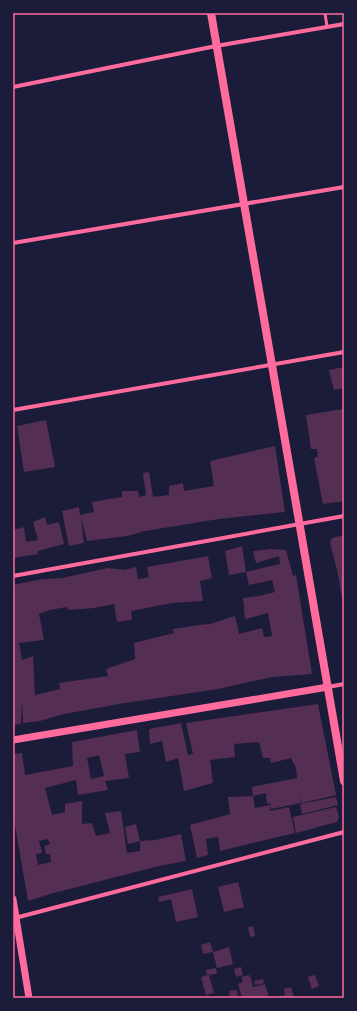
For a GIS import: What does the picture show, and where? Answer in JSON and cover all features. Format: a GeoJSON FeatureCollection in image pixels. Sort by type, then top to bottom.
{"type":"FeatureCollection","features":[{"type":"Feature","properties":{"kind":"main road"},"geometry":{"type":"LineString","coordinates":[[211,13],[344,781]]}},
{"type":"Feature","properties":{"kind":"street"},"geometry":{"type":"LineString","coordinates":[[13,87],[216,46],[344,24]]}},
{"type":"Feature","properties":{"kind":"street"},"geometry":{"type":"LineString","coordinates":[[13,243],[344,187]]}},
{"type":"Feature","properties":{"kind":"street"},"geometry":{"type":"LineString","coordinates":[[13,410],[344,352]]}},
{"type":"Feature","properties":{"kind":"street"},"geometry":{"type":"LineString","coordinates":[[13,576],[344,516]]}},
{"type":"Feature","properties":{"kind":"street"},"geometry":{"type":"LineString","coordinates":[[13,740],[344,684]]}},
{"type":"Feature","properties":{"kind":"street"},"geometry":{"type":"LineString","coordinates":[[15,919],[344,832]]}},
{"type":"Feature","properties":{"kind":"street"},"geometry":{"type":"LineString","coordinates":[[13,899],[15,919],[29,998]]}},
{"type":"Feature","properties":{"kind":"lane"},"geometry":{"type":"LineString","coordinates":[[325,13],[327,27]]}},
{"type":"Feature","properties":{"kind":"building"},"geometry":{"type":"Polygon","coordinates":[[[344,367],[344,388],[334,390],[329,370],[344,367]]]}},
{"type":"Feature","properties":{"kind":"building"},"geometry":{"type":"Polygon","coordinates":[[[343,409],[344,501],[323,504],[314,458],[318,457],[317,449],[311,449],[306,415],[343,409]]]}},
{"type":"Feature","properties":{"kind":"building"},"geometry":{"type":"Polygon","coordinates":[[[46,420],[55,467],[24,472],[17,426],[46,420]]]}},
{"type":"Feature","properties":{"kind":"building"},"geometry":{"type":"Polygon","coordinates":[[[275,446],[285,512],[219,519],[145,531],[127,536],[87,541],[81,517],[84,543],[69,546],[62,511],[79,507],[80,515],[94,512],[92,502],[122,497],[122,491],[138,491],[139,497],[146,495],[143,473],[149,472],[153,497],[169,495],[169,486],[183,483],[184,491],[214,486],[210,461],[275,446]]]}},
{"type":"Feature","properties":{"kind":"building"},"geometry":{"type":"Polygon","coordinates":[[[45,517],[47,525],[59,522],[64,544],[38,551],[38,554],[13,558],[13,530],[24,527],[26,542],[38,540],[33,522],[45,517]]]}},
{"type":"Feature","properties":{"kind":"building"},"geometry":{"type":"Polygon","coordinates":[[[344,535],[343,605],[338,574],[330,542],[332,538],[344,535]]]}},
{"type":"Feature","properties":{"kind":"building"},"geometry":{"type":"Polygon","coordinates":[[[242,546],[246,572],[229,575],[225,551],[242,546]]]}},
{"type":"Feature","properties":{"kind":"building"},"geometry":{"type":"Polygon","coordinates":[[[270,549],[286,550],[293,576],[296,575],[312,674],[272,677],[218,689],[125,703],[64,714],[40,721],[23,723],[22,701],[21,724],[13,725],[13,585],[42,579],[62,578],[108,568],[124,570],[136,567],[138,579],[149,577],[147,567],[208,556],[212,578],[200,581],[203,601],[172,603],[131,611],[132,620],[117,622],[114,604],[94,608],[69,610],[66,607],[39,614],[44,640],[19,643],[22,660],[33,656],[35,695],[60,689],[59,683],[108,676],[106,669],[135,659],[134,643],[174,633],[173,629],[207,625],[235,616],[239,634],[262,628],[264,637],[272,636],[268,613],[245,619],[243,598],[275,592],[272,580],[249,585],[246,572],[280,564],[279,556],[256,563],[253,551],[270,549]]]}},
{"type":"Feature","properties":{"kind":"building"},"geometry":{"type":"Polygon","coordinates":[[[318,704],[336,795],[302,803],[300,796],[301,803],[271,809],[270,803],[267,804],[266,793],[253,796],[252,787],[297,778],[296,768],[291,758],[271,763],[270,758],[263,758],[259,742],[234,744],[235,757],[210,760],[213,783],[184,791],[178,758],[166,762],[162,741],[150,744],[149,729],[181,723],[188,755],[193,754],[186,723],[318,704]]]}},
{"type":"Feature","properties":{"kind":"building"},"geometry":{"type":"Polygon","coordinates":[[[137,730],[140,752],[125,754],[129,778],[105,781],[108,790],[78,795],[76,780],[45,788],[52,815],[65,812],[65,804],[82,801],[82,824],[92,823],[96,836],[110,833],[105,813],[121,811],[127,853],[140,851],[140,841],[156,840],[181,834],[186,861],[159,866],[28,901],[13,813],[13,754],[22,753],[25,775],[73,766],[72,742],[137,730]],[[99,755],[87,758],[91,779],[104,776],[99,755]],[[48,839],[39,841],[42,853],[36,854],[38,865],[51,862],[50,854],[46,854],[44,846],[50,844],[48,839]]]}},
{"type":"Feature","properties":{"kind":"building"},"geometry":{"type":"Polygon","coordinates":[[[253,796],[255,808],[270,805],[270,811],[289,807],[295,833],[220,851],[218,837],[206,839],[208,855],[197,858],[190,825],[230,814],[228,797],[253,796]]]}},
{"type":"Feature","properties":{"kind":"building"},"geometry":{"type":"Polygon","coordinates":[[[336,797],[338,805],[302,814],[300,804],[336,797]]]}},
{"type":"Feature","properties":{"kind":"building"},"geometry":{"type":"Polygon","coordinates":[[[336,807],[339,817],[337,822],[296,833],[293,817],[336,807]]]}},
{"type":"Feature","properties":{"kind":"building"},"geometry":{"type":"Polygon","coordinates":[[[136,824],[140,841],[128,844],[125,827],[136,824]]]}},
{"type":"Feature","properties":{"kind":"building"},"geometry":{"type":"Polygon","coordinates":[[[238,882],[244,907],[224,912],[218,887],[238,882]]]}},
{"type":"Feature","properties":{"kind":"building"},"geometry":{"type":"Polygon","coordinates":[[[192,889],[198,917],[176,922],[171,899],[159,902],[158,897],[192,889]]]}},
{"type":"Feature","properties":{"kind":"building"},"geometry":{"type":"Polygon","coordinates":[[[253,926],[255,936],[250,937],[248,927],[253,926]]]}},
{"type":"Feature","properties":{"kind":"building"},"geometry":{"type":"Polygon","coordinates":[[[210,942],[213,952],[203,954],[201,945],[210,942]]]}},
{"type":"Feature","properties":{"kind":"building"},"geometry":{"type":"Polygon","coordinates":[[[229,947],[233,964],[217,968],[213,952],[229,947]]]}},
{"type":"Feature","properties":{"kind":"building"},"geometry":{"type":"Polygon","coordinates":[[[241,967],[243,975],[236,977],[234,969],[241,967]]]}},
{"type":"Feature","properties":{"kind":"building"},"geometry":{"type":"Polygon","coordinates":[[[216,968],[217,974],[207,975],[206,970],[216,968]]]}},
{"type":"Feature","properties":{"kind":"building"},"geometry":{"type":"Polygon","coordinates":[[[209,975],[214,993],[206,995],[201,977],[209,975]]]}},
{"type":"Feature","properties":{"kind":"building"},"geometry":{"type":"Polygon","coordinates":[[[250,975],[253,987],[265,984],[269,998],[242,998],[238,984],[243,982],[241,977],[250,975]]]}},
{"type":"Feature","properties":{"kind":"building"},"geometry":{"type":"Polygon","coordinates":[[[315,975],[319,986],[312,989],[308,977],[315,975]]]}},
{"type":"Feature","properties":{"kind":"building"},"geometry":{"type":"Polygon","coordinates":[[[263,979],[264,983],[255,985],[254,981],[263,979]]]}},
{"type":"Feature","properties":{"kind":"building"},"geometry":{"type":"Polygon","coordinates":[[[291,987],[294,998],[276,998],[285,995],[284,989],[291,987]]]}},
{"type":"Feature","properties":{"kind":"building"},"geometry":{"type":"Polygon","coordinates":[[[237,990],[238,996],[230,997],[229,991],[237,990]]]}}]}
